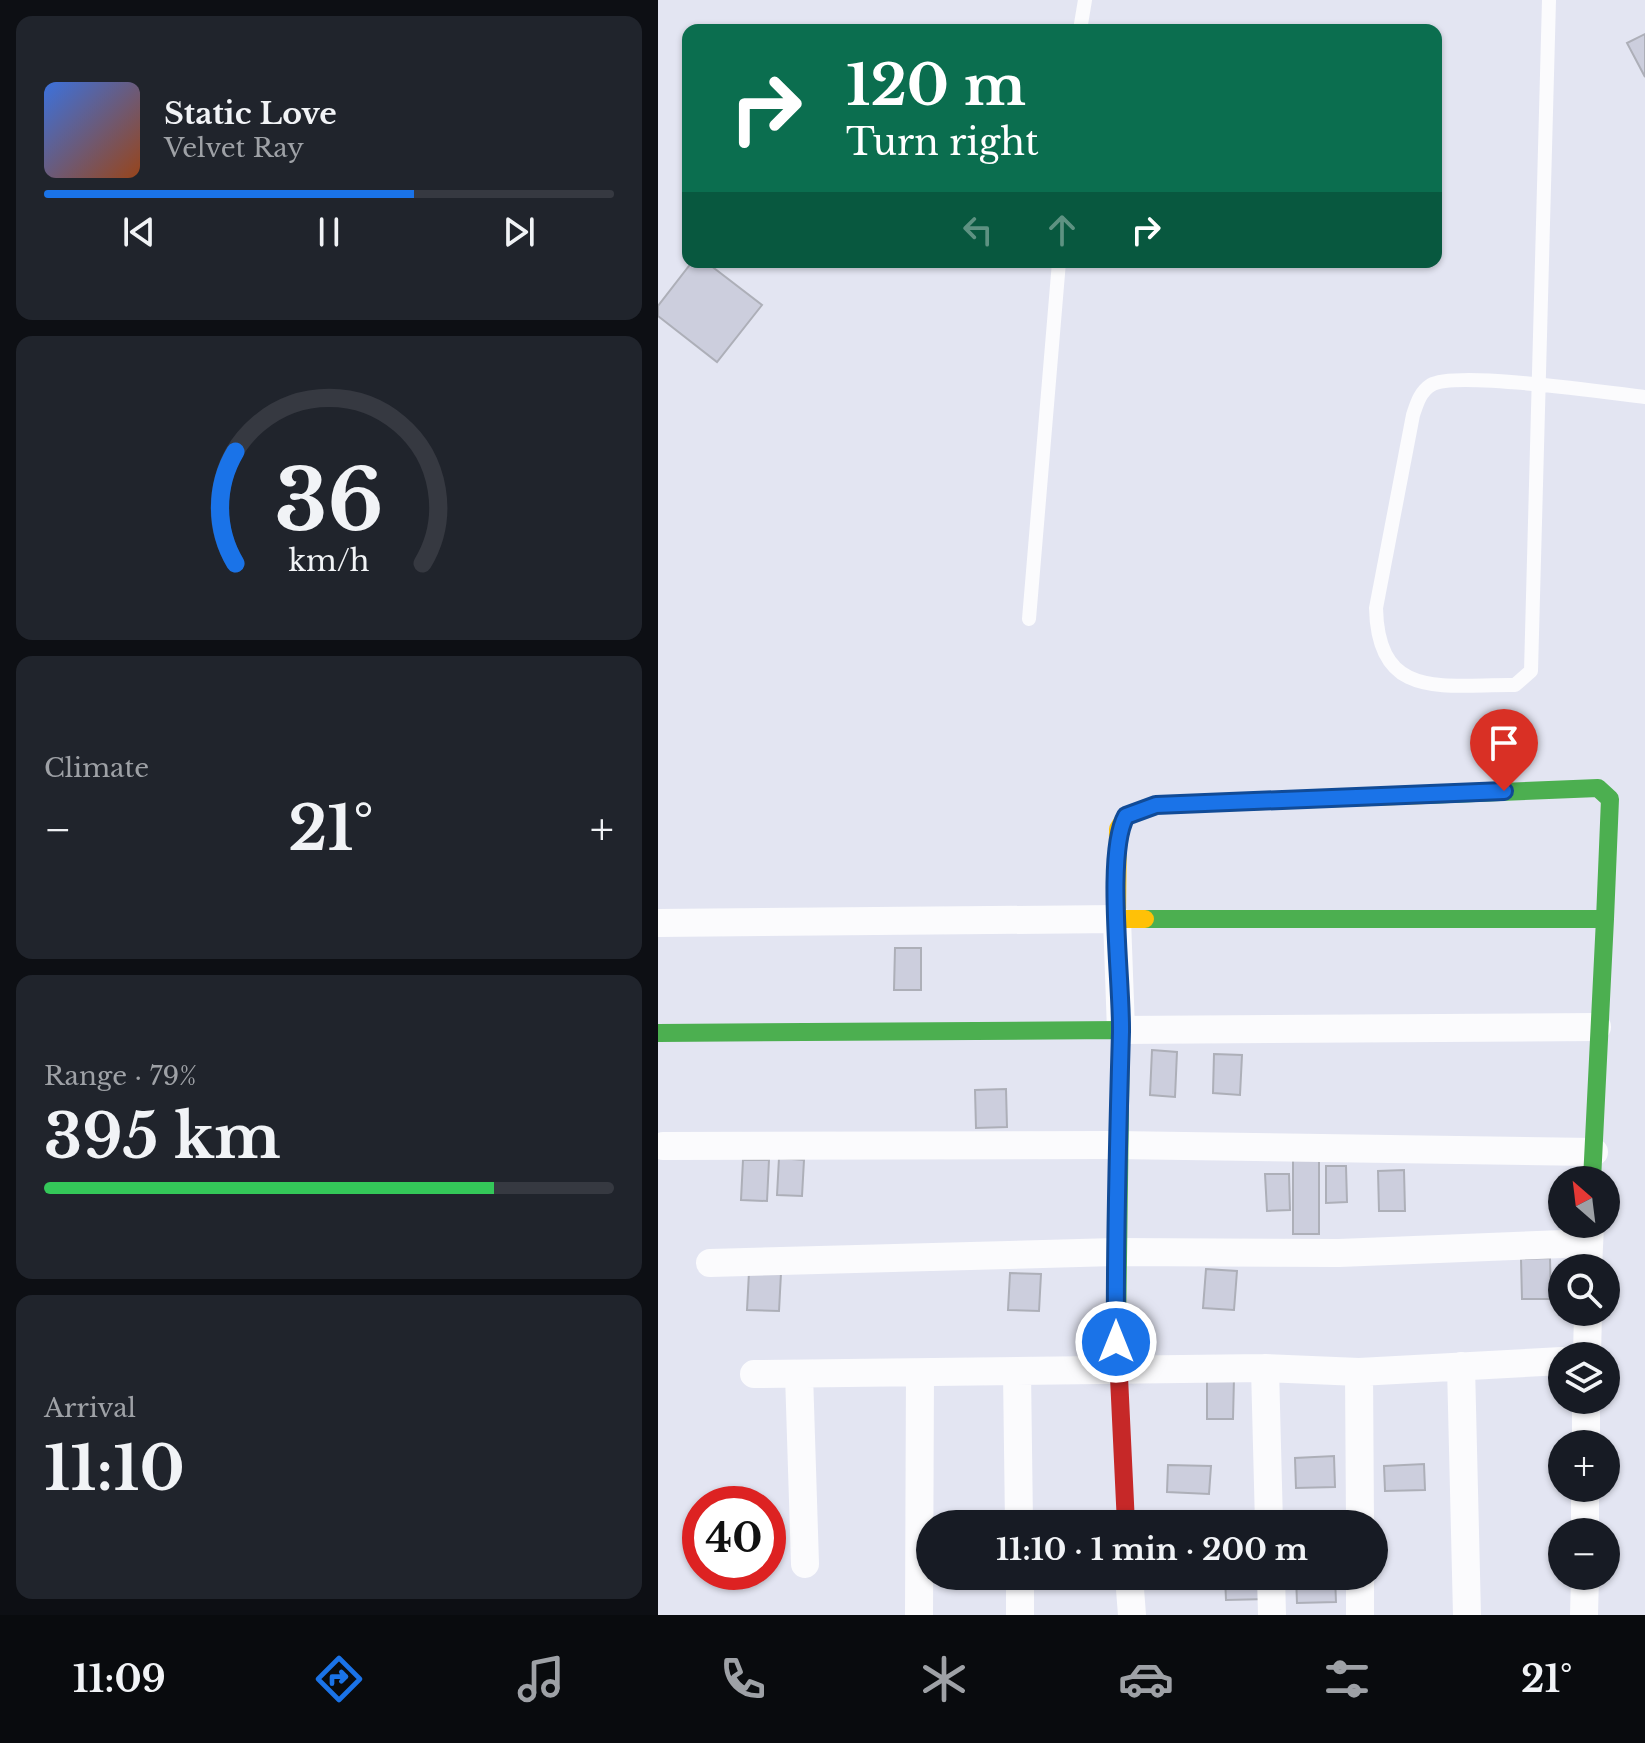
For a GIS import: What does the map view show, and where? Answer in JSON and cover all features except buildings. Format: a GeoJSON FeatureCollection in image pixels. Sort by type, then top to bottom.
{"type":"FeatureCollection","features":[{"type":"Feature","properties":{"kind":"street"},"geometry":{"type":"LineString","coordinates":[[663,1146],[1115,1145],[1593,1166],[1597,1027],[1610,799],[1598,788],[1156,805],[1126,816],[1118,829],[1121,1030],[1115,1145],[1116,1372],[1125,1510]]}},
{"type":"Feature","properties":{"kind":"street"},"geometry":{"type":"LineString","coordinates":[[658,923],[1605,919]]}},
{"type":"Feature","properties":{"kind":"street"},"geometry":{"type":"LineString","coordinates":[[658,1033],[1597,1027]]}},
{"type":"Feature","properties":{"kind":"street"},"geometry":{"type":"LineString","coordinates":[[710,1263],[1115,1252],[1339,1253],[1589,1245]]}},
{"type":"Feature","properties":{"kind":"street"},"geometry":{"type":"LineString","coordinates":[[754,1374],[1265,1368],[1359,1372],[1548,1362]]}},
{"type":"Feature","properties":{"kind":"street"},"geometry":{"type":"LineString","coordinates":[[1461,1366],[1467,1615]]}},
{"type":"Feature","properties":{"kind":"street"},"geometry":{"type":"LineString","coordinates":[[1265,1368],[1269,1510]]}},
{"type":"Feature","properties":{"kind":"street"},"geometry":{"type":"LineString","coordinates":[[1017,1372],[1019,1510]]}},
{"type":"Feature","properties":{"kind":"street"},"geometry":{"type":"LineString","coordinates":[[1359,1372],[1360,1510]]}},
{"type":"Feature","properties":{"kind":"street"},"geometry":{"type":"LineString","coordinates":[[919,1615],[920,1373]]}},
{"type":"Feature","properties":{"kind":"street"},"geometry":{"type":"LineString","coordinates":[[799,1374],[805,1564]]}},
{"type":"Feature","properties":{"kind":"street"},"geometry":{"type":"LineString","coordinates":[[1020,1590],[1020,1615]]}},
{"type":"Feature","properties":{"kind":"street"},"geometry":{"type":"LineString","coordinates":[[1130,1590],[1132,1615]]}},
{"type":"Feature","properties":{"kind":"street"},"geometry":{"type":"LineString","coordinates":[[1271,1590],[1272,1615]]}},
{"type":"Feature","properties":{"kind":"street"},"geometry":{"type":"LineString","coordinates":[[1360,1590],[1360,1615]]}},
{"type":"Feature","properties":{"kind":"street"},"geometry":{"type":"LineString","coordinates":[[1584,1615],[1585,1590]]}},
{"type":"Feature","properties":{"kind":"lane"},"geometry":{"type":"LineString","coordinates":[[1081,24],[1085,0]]}},
{"type":"Feature","properties":{"kind":"lane"},"geometry":{"type":"LineString","coordinates":[[1549,0],[1537,384],[1531,671],[1515,685],[1417,684],[1399,674],[1386,659],[1376,634],[1376,608],[1413,415],[1421,393],[1442,381],[1537,384],[1645,397]]}},
{"type":"Feature","properties":{"kind":"lane"},"geometry":{"type":"LineString","coordinates":[[1029,619],[1058,268]]}},
{"type":"Feature","properties":{"kind":"traffic: fast"},"geometry":{"type":"LineString","coordinates":[[1425,795],[1598,788],[1610,799],[1605,919]]}},
{"type":"Feature","properties":{"kind":"traffic: fast"},"geometry":{"type":"LineString","coordinates":[[1145,919],[1605,919],[1593,1166]]}},
{"type":"Feature","properties":{"kind":"traffic: fast"},"geometry":{"type":"LineString","coordinates":[[658,1033],[1121,1030],[1117,1335]]}},
{"type":"Feature","properties":{"kind":"traffic: slow"},"geometry":{"type":"LineString","coordinates":[[1145,919],[1117,919],[1118,829],[1126,816],[1156,805],[1425,795]]}},
{"type":"Feature","properties":{"kind":"traffic: jam"},"geometry":{"type":"LineString","coordinates":[[1117,1335],[1125,1510]]}},
{"type":"Feature","properties":{"kind":"route"},"geometry":{"type":"LineString","coordinates":[[1116,1342],[1115,1145],[1121,1030],[1118,829],[1126,816],[1156,805],[1504,791]]}}]}
